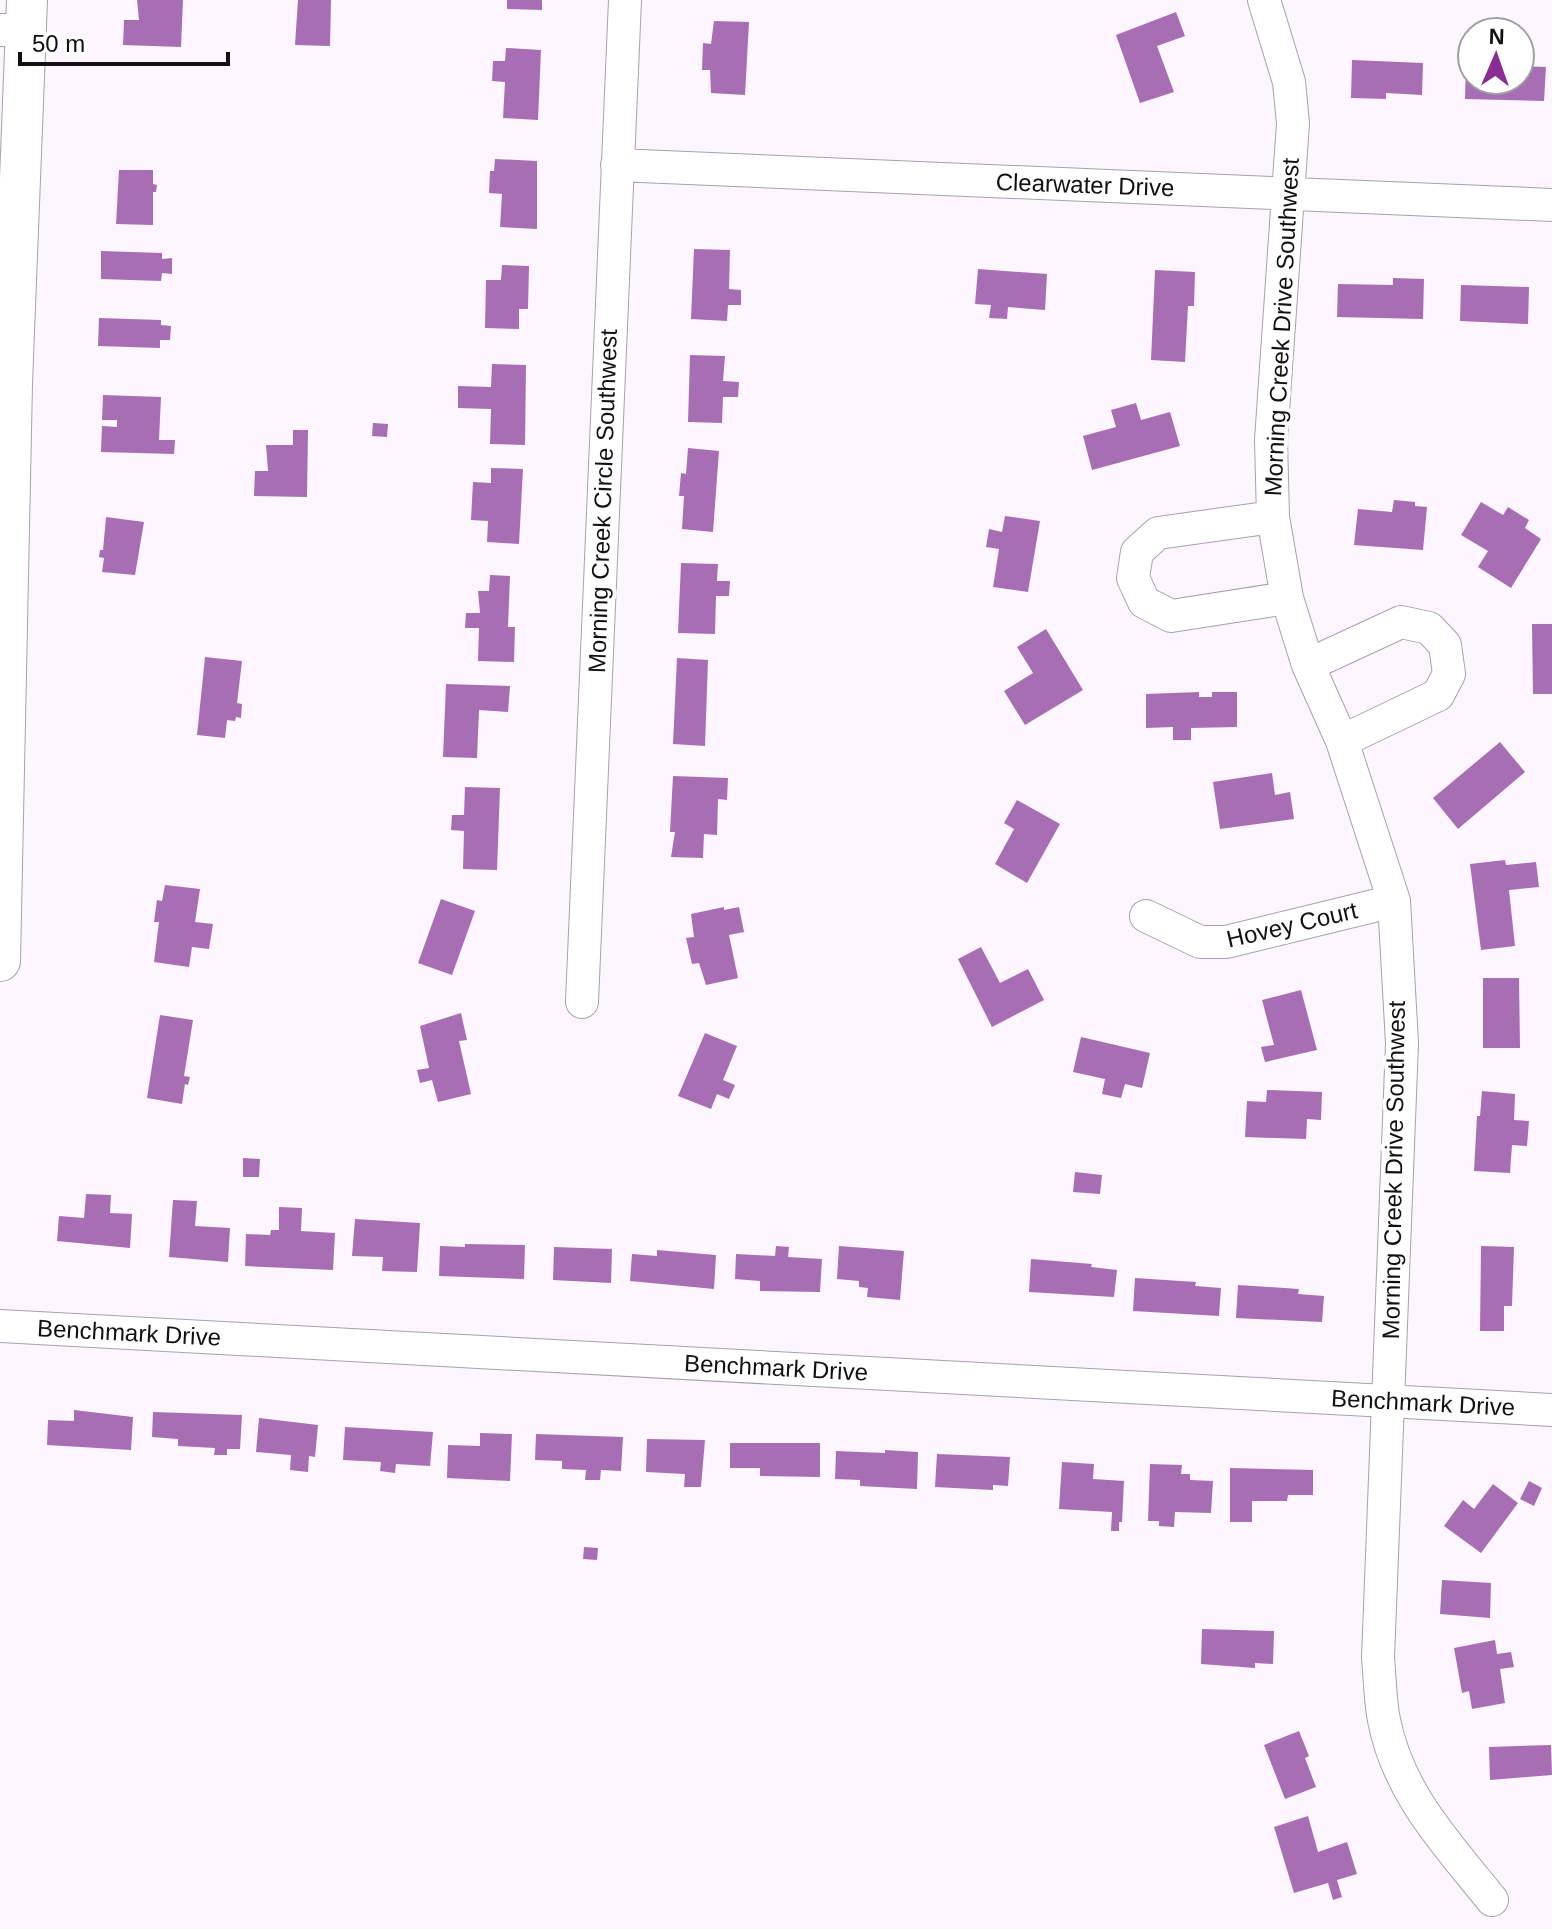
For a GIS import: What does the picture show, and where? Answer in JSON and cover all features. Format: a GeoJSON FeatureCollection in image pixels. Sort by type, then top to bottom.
{"type":"FeatureCollection","features":[{"type":"Feature","properties":{"kind":"street","name":"Morning Creek Circle Southwest"},"geometry":{"type":"LineString","coordinates":[[582,1002],[625,0]]}},
{"type":"Feature","properties":{"kind":"street","name":"Morning Creek Drive Southwest"},"geometry":{"type":"LineString","coordinates":[[1264,0],[1289,82],[1293,123],[1271,440],[1273,517],[1287,598],[1308,665],[1342,741],[1394,901],[1402,1043],[1378,1658],[1384,1721],[1398,1767],[1417,1806],[1492,1900]]}},
{"type":"Feature","properties":{"kind":"street"},"geometry":{"type":"LineString","coordinates":[[0,961],[6,384],[17,20]]}},
{"type":"Feature","properties":{"kind":"street","name":"Clearwater Drive"},"geometry":{"type":"LineString","coordinates":[[617,165],[1552,205]]}},
{"type":"Feature","properties":{"kind":"street"},"geometry":{"type":"LineString","coordinates":[[1273,517],[1158,533],[1137,552],[1133,578],[1144,602],[1171,616],[1287,598]]}},
{"type":"Feature","properties":{"kind":"street"},"geometry":{"type":"LineString","coordinates":[[1308,665],[1401,622],[1429,628],[1445,645],[1449,674],[1438,695],[1342,741]]}},
{"type":"Feature","properties":{"kind":"street","name":"Hovey Court"},"geometry":{"type":"LineString","coordinates":[[1146,916],[1200,942],[1226,942],[1394,901]]}},
{"type":"Feature","properties":{"kind":"street","name":"Benchmark Drive"},"geometry":{"type":"LineString","coordinates":[[0,1326],[1552,1410]]}},
{"type":"Feature","properties":{"kind":"building"},"geometry":{"type":"Polygon","coordinates":[[[137,0],[183,0],[181,47],[123,45],[124,20],[139,20],[137,0]]]}},
{"type":"Feature","properties":{"kind":"building"},"geometry":{"type":"Polygon","coordinates":[[[298,0],[331,0],[330,46],[295,45],[298,0]]]}},
{"type":"Feature","properties":{"kind":"building"},"geometry":{"type":"Polygon","coordinates":[[[507,0],[542,0],[542,10],[507,9],[507,0]]]}},
{"type":"Feature","properties":{"kind":"building"},"geometry":{"type":"Polygon","coordinates":[[[1176,12],[1185,36],[1157,46],[1174,92],[1140,103],[1116,35],[1176,12]]]}},
{"type":"Feature","properties":{"kind":"building"},"geometry":{"type":"Polygon","coordinates":[[[714,21],[749,22],[745,95],[711,93],[710,70],[702,70],[703,43],[711,44],[714,21]]]}},
{"type":"Feature","properties":{"kind":"building"},"geometry":{"type":"Polygon","coordinates":[[[506,48],[541,50],[538,120],[503,118],[505,82],[492,81],[493,61],[505,61],[506,48]]]}},
{"type":"Feature","properties":{"kind":"building"},"geometry":{"type":"Polygon","coordinates":[[[1352,60],[1423,63],[1422,95],[1386,93],[1386,99],[1351,98],[1352,60]]]}},
{"type":"Feature","properties":{"kind":"building"},"geometry":{"type":"Polygon","coordinates":[[[1536,67],[1546,67],[1544,101],[1465,99],[1465,96],[1536,96],[1536,67]]]}},
{"type":"Feature","properties":{"kind":"building"},"geometry":{"type":"Polygon","coordinates":[[[495,159],[537,161],[537,229],[500,227],[502,194],[489,193],[490,171],[494,171],[495,159]]]}},
{"type":"Feature","properties":{"kind":"building"},"geometry":{"type":"Polygon","coordinates":[[[119,170],[153,170],[153,184],[157,185],[156,192],[153,192],[153,225],[116,224],[119,170]]]}},
{"type":"Feature","properties":{"kind":"building"},"geometry":{"type":"Polygon","coordinates":[[[694,249],[730,250],[729,289],[741,290],[741,305],[728,305],[727,321],[691,319],[694,249]]]}},
{"type":"Feature","properties":{"kind":"building"},"geometry":{"type":"Polygon","coordinates":[[[101,251],[162,253],[162,259],[172,258],[172,274],[162,273],[161,281],[101,279],[101,251]]]}},
{"type":"Feature","properties":{"kind":"building"},"geometry":{"type":"Polygon","coordinates":[[[502,265],[529,266],[528,309],[519,309],[519,329],[485,328],[486,280],[501,280],[502,265]]]}},
{"type":"Feature","properties":{"kind":"building"},"geometry":{"type":"Polygon","coordinates":[[[978,269],[1047,274],[1045,310],[1008,307],[1007,319],[989,318],[991,305],[975,304],[978,269]]]}},
{"type":"Feature","properties":{"kind":"building"},"geometry":{"type":"Polygon","coordinates":[[[1155,270],[1195,272],[1194,306],[1188,306],[1185,362],[1151,360],[1155,270]]]}},
{"type":"Feature","properties":{"kind":"building"},"geometry":{"type":"Polygon","coordinates":[[[1393,278],[1424,279],[1423,319],[1337,317],[1338,284],[1393,285],[1393,278]]]}},
{"type":"Feature","properties":{"kind":"building"},"geometry":{"type":"Polygon","coordinates":[[[1461,285],[1529,287],[1528,324],[1460,321],[1461,285]]]}},
{"type":"Feature","properties":{"kind":"building"},"geometry":{"type":"Polygon","coordinates":[[[99,318],[161,320],[161,325],[171,326],[170,340],[160,340],[160,348],[98,346],[99,318]]]}},
{"type":"Feature","properties":{"kind":"building"},"geometry":{"type":"Polygon","coordinates":[[[690,355],[725,356],[723,381],[739,382],[738,397],[723,397],[722,423],[688,422],[690,355]]]}},
{"type":"Feature","properties":{"kind":"building"},"geometry":{"type":"Polygon","coordinates":[[[492,364],[526,365],[525,445],[490,444],[491,409],[458,408],[458,386],[491,387],[492,364]]]}},
{"type":"Feature","properties":{"kind":"building"},"geometry":{"type":"Polygon","coordinates":[[[103,395],[161,397],[159,440],[175,440],[174,454],[101,452],[102,426],[117,427],[117,420],[102,420],[103,395]]]}},
{"type":"Feature","properties":{"kind":"building"},"geometry":{"type":"Polygon","coordinates":[[[1136,403],[1141,420],[1170,412],[1180,446],[1092,470],[1083,436],[1116,427],[1111,410],[1136,403]]]}},
{"type":"Feature","properties":{"kind":"building"},"geometry":{"type":"Polygon","coordinates":[[[373,423],[388,424],[387,437],[372,436],[373,423]]]}},
{"type":"Feature","properties":{"kind":"building"},"geometry":{"type":"Polygon","coordinates":[[[293,430],[308,430],[307,497],[254,496],[255,471],[268,471],[266,445],[293,445],[293,430]]]}},
{"type":"Feature","properties":{"kind":"building"},"geometry":{"type":"Polygon","coordinates":[[[688,448],[719,451],[713,532],[682,529],[684,496],[679,496],[681,473],[686,474],[688,448]]]}},
{"type":"Feature","properties":{"kind":"building"},"geometry":{"type":"Polygon","coordinates":[[[491,468],[523,469],[519,544],[487,542],[488,521],[471,520],[473,482],[491,483],[491,468]]]}},
{"type":"Feature","properties":{"kind":"building"},"geometry":{"type":"Polygon","coordinates":[[[1394,500],[1415,502],[1415,506],[1427,507],[1423,550],[1354,545],[1358,509],[1392,512],[1394,500]]]}},
{"type":"Feature","properties":{"kind":"building"},"geometry":{"type":"Polygon","coordinates":[[[1481,502],[1503,515],[1508,507],[1529,520],[1525,528],[1541,539],[1511,588],[1478,567],[1488,551],[1461,535],[1481,502]]]}},
{"type":"Feature","properties":{"kind":"building"},"geometry":{"type":"Polygon","coordinates":[[[1005,516],[1040,521],[1028,592],[993,587],[999,549],[986,547],[989,529],[1002,532],[1005,516]]]}},
{"type":"Feature","properties":{"kind":"building"},"geometry":{"type":"Polygon","coordinates":[[[106,517],[144,522],[135,575],[102,572],[104,558],[99,557],[100,550],[103,550],[106,517]]]}},
{"type":"Feature","properties":{"kind":"building"},"geometry":{"type":"Polygon","coordinates":[[[681,563],[718,564],[717,581],[730,581],[729,596],[716,596],[715,634],[678,633],[681,563]]]}},
{"type":"Feature","properties":{"kind":"building"},"geometry":{"type":"Polygon","coordinates":[[[490,575],[510,576],[508,627],[515,627],[514,662],[478,661],[479,628],[465,628],[466,613],[480,613],[478,591],[489,591],[490,575]]]}},
{"type":"Feature","properties":{"kind":"building"},"geometry":{"type":"Polygon","coordinates":[[[1532,624],[1552,624],[1552,694],[1533,694],[1532,624]]]}},
{"type":"Feature","properties":{"kind":"building"},"geometry":{"type":"Polygon","coordinates":[[[1046,629],[1083,690],[1025,725],[1004,691],[1033,673],[1017,647],[1046,629]]]}},
{"type":"Feature","properties":{"kind":"building"},"geometry":{"type":"Polygon","coordinates":[[[205,657],[242,661],[237,703],[242,704],[241,718],[227,720],[225,738],[197,735],[205,657]]]}},
{"type":"Feature","properties":{"kind":"building"},"geometry":{"type":"Polygon","coordinates":[[[677,658],[708,660],[705,746],[673,744],[677,658]]]}},
{"type":"Feature","properties":{"kind":"building"},"geometry":{"type":"Polygon","coordinates":[[[446,684],[510,686],[508,712],[479,710],[477,758],[443,757],[446,684]]]}},
{"type":"Feature","properties":{"kind":"building"},"geometry":{"type":"Polygon","coordinates":[[[1199,692],[1199,697],[1212,697],[1212,692],[1237,692],[1237,727],[1191,728],[1191,740],[1173,740],[1173,727],[1146,728],[1146,694],[1199,692]]]}},
{"type":"Feature","properties":{"kind":"building"},"geometry":{"type":"Polygon","coordinates":[[[1500,742],[1525,772],[1458,829],[1433,798],[1500,742]]]}},
{"type":"Feature","properties":{"kind":"building"},"geometry":{"type":"Polygon","coordinates":[[[1272,773],[1275,795],[1290,792],[1294,819],[1220,829],[1213,782],[1272,773]]]}},
{"type":"Feature","properties":{"kind":"building"},"geometry":{"type":"Polygon","coordinates":[[[673,776],[728,778],[727,800],[718,799],[717,835],[704,834],[703,858],[671,857],[675,832],[670,832],[673,776]]]}},
{"type":"Feature","properties":{"kind":"building"},"geometry":{"type":"Polygon","coordinates":[[[465,787],[500,788],[497,870],[463,869],[464,831],[451,830],[452,815],[464,815],[465,787]]]}},
{"type":"Feature","properties":{"kind":"building"},"geometry":{"type":"Polygon","coordinates":[[[1017,800],[1060,824],[1027,883],[995,864],[1014,829],[1004,823],[1017,800]]]}},
{"type":"Feature","properties":{"kind":"building"},"geometry":{"type":"Polygon","coordinates":[[[1505,860],[1506,865],[1536,862],[1539,887],[1509,890],[1515,946],[1481,950],[1470,864],[1505,860]]]}},
{"type":"Feature","properties":{"kind":"building"},"geometry":{"type":"Polygon","coordinates":[[[165,885],[200,889],[195,922],[213,924],[209,949],[192,947],[189,967],[154,962],[159,922],[154,922],[157,900],[162,901],[165,885]]]}},
{"type":"Feature","properties":{"kind":"building"},"geometry":{"type":"Polygon","coordinates":[[[441,899],[475,911],[452,975],[418,963],[441,899]]]}},
{"type":"Feature","properties":{"kind":"building"},"geometry":{"type":"Polygon","coordinates":[[[724,907],[724,910],[739,907],[744,932],[729,935],[738,978],[706,985],[699,963],[692,964],[686,938],[694,937],[691,914],[724,907]]]}},
{"type":"Feature","properties":{"kind":"building"},"geometry":{"type":"Polygon","coordinates":[[[981,947],[1000,983],[1028,969],[1044,1000],[992,1027],[958,959],[981,947]]]}},
{"type":"Feature","properties":{"kind":"building"},"geometry":{"type":"Polygon","coordinates":[[[1483,978],[1519,978],[1520,1048],[1483,1048],[1483,978]]]}},
{"type":"Feature","properties":{"kind":"building"},"geometry":{"type":"Polygon","coordinates":[[[1301,990],[1317,1050],[1265,1062],[1261,1047],[1274,1045],[1262,1000],[1301,990]]]}},
{"type":"Feature","properties":{"kind":"building"},"geometry":{"type":"Polygon","coordinates":[[[461,1013],[467,1040],[459,1041],[471,1094],[438,1102],[432,1080],[420,1083],[417,1070],[429,1068],[420,1026],[461,1013]]]}},
{"type":"Feature","properties":{"kind":"building"},"geometry":{"type":"Polygon","coordinates":[[[160,1015],[193,1020],[184,1076],[190,1077],[188,1085],[185,1084],[182,1104],[147,1098],[160,1015]]]}},
{"type":"Feature","properties":{"kind":"building"},"geometry":{"type":"Polygon","coordinates":[[[705,1033],[737,1046],[723,1080],[735,1085],[729,1099],[717,1094],[711,1109],[678,1096],[705,1033]]]}},
{"type":"Feature","properties":{"kind":"building"},"geometry":{"type":"Polygon","coordinates":[[[1081,1037],[1150,1053],[1142,1088],[1125,1084],[1121,1098],[1102,1094],[1105,1079],[1073,1072],[1081,1037]]]}},
{"type":"Feature","properties":{"kind":"building"},"geometry":{"type":"Polygon","coordinates":[[[1267,1090],[1322,1092],[1321,1120],[1307,1119],[1306,1139],[1245,1137],[1247,1101],[1266,1102],[1267,1090]]]}},
{"type":"Feature","properties":{"kind":"building"},"geometry":{"type":"Polygon","coordinates":[[[1482,1091],[1515,1094],[1514,1120],[1529,1121],[1527,1146],[1512,1145],[1510,1173],[1474,1171],[1477,1116],[1480,1116],[1482,1091]]]}},
{"type":"Feature","properties":{"kind":"building"},"geometry":{"type":"Polygon","coordinates":[[[243,1158],[260,1159],[259,1177],[243,1177],[243,1158]]]}},
{"type":"Feature","properties":{"kind":"building"},"geometry":{"type":"Polygon","coordinates":[[[1075,1172],[1102,1175],[1100,1194],[1073,1192],[1075,1172]]]}},
{"type":"Feature","properties":{"kind":"building"},"geometry":{"type":"Polygon","coordinates":[[[86,1194],[111,1195],[110,1213],[132,1214],[130,1248],[57,1241],[59,1216],[84,1218],[86,1194]]]}},
{"type":"Feature","properties":{"kind":"building"},"geometry":{"type":"Polygon","coordinates":[[[173,1200],[197,1201],[195,1226],[230,1228],[228,1262],[169,1257],[173,1200]]]}},
{"type":"Feature","properties":{"kind":"building"},"geometry":{"type":"Polygon","coordinates":[[[279,1207],[302,1208],[301,1231],[335,1233],[333,1270],[245,1266],[246,1234],[270,1235],[271,1230],[279,1230],[279,1207]]]}},
{"type":"Feature","properties":{"kind":"building"},"geometry":{"type":"Polygon","coordinates":[[[355,1219],[420,1223],[417,1272],[382,1271],[383,1257],[352,1256],[355,1219]]]}},
{"type":"Feature","properties":{"kind":"building"},"geometry":{"type":"Polygon","coordinates":[[[465,1244],[525,1245],[524,1279],[439,1276],[440,1246],[465,1247],[465,1244]]]}},
{"type":"Feature","properties":{"kind":"building"},"geometry":{"type":"Polygon","coordinates":[[[776,1246],[789,1247],[788,1257],[822,1259],[820,1292],[760,1291],[760,1281],[735,1279],[736,1254],[775,1256],[776,1246]]]}},
{"type":"Feature","properties":{"kind":"building"},"geometry":{"type":"Polygon","coordinates":[[[839,1246],[904,1251],[900,1300],[867,1297],[868,1288],[859,1287],[859,1281],[837,1279],[839,1246]]]}},
{"type":"Feature","properties":{"kind":"building"},"geometry":{"type":"Polygon","coordinates":[[[1481,1246],[1514,1247],[1512,1306],[1504,1306],[1504,1331],[1480,1331],[1481,1246]]]}},
{"type":"Feature","properties":{"kind":"building"},"geometry":{"type":"Polygon","coordinates":[[[554,1247],[612,1249],[611,1283],[553,1280],[554,1247]]]}},
{"type":"Feature","properties":{"kind":"building"},"geometry":{"type":"Polygon","coordinates":[[[657,1250],[716,1255],[714,1289],[630,1281],[632,1254],[657,1256],[657,1250]]]}},
{"type":"Feature","properties":{"kind":"building"},"geometry":{"type":"Polygon","coordinates":[[[1031,1259],[1092,1264],[1091,1267],[1117,1270],[1114,1297],[1029,1292],[1031,1259]]]}},
{"type":"Feature","properties":{"kind":"building"},"geometry":{"type":"Polygon","coordinates":[[[1135,1278],[1196,1282],[1195,1286],[1221,1288],[1219,1316],[1133,1311],[1135,1278]]]}},
{"type":"Feature","properties":{"kind":"building"},"geometry":{"type":"Polygon","coordinates":[[[1238,1285],[1299,1289],[1298,1294],[1324,1296],[1322,1322],[1236,1318],[1238,1285]]]}},
{"type":"Feature","properties":{"kind":"building"},"geometry":{"type":"Polygon","coordinates":[[[74,1410],[133,1417],[131,1450],[47,1445],[48,1420],[74,1421],[74,1410]]]}},
{"type":"Feature","properties":{"kind":"building"},"geometry":{"type":"Polygon","coordinates":[[[153,1412],[242,1415],[240,1449],[227,1449],[227,1455],[214,1455],[215,1448],[178,1446],[178,1439],[152,1437],[153,1412]]]}},
{"type":"Feature","properties":{"kind":"building"},"geometry":{"type":"Polygon","coordinates":[[[259,1418],[318,1425],[315,1457],[309,1456],[308,1472],[290,1470],[291,1455],[256,1452],[259,1418]]]}},
{"type":"Feature","properties":{"kind":"building"},"geometry":{"type":"Polygon","coordinates":[[[345,1427],[433,1432],[430,1466],[396,1464],[395,1473],[380,1471],[381,1462],[343,1460],[345,1427]]]}},
{"type":"Feature","properties":{"kind":"building"},"geometry":{"type":"Polygon","coordinates":[[[480,1433],[512,1434],[510,1481],[447,1478],[448,1445],[480,1446],[480,1433]]]}},
{"type":"Feature","properties":{"kind":"building"},"geometry":{"type":"Polygon","coordinates":[[[536,1434],[623,1437],[621,1471],[601,1470],[600,1480],[585,1480],[586,1470],[562,1469],[562,1461],[535,1460],[536,1434]]]}},
{"type":"Feature","properties":{"kind":"building"},"geometry":{"type":"Polygon","coordinates":[[[647,1439],[705,1440],[701,1487],[684,1487],[685,1474],[646,1472],[647,1439]]]}},
{"type":"Feature","properties":{"kind":"building"},"geometry":{"type":"Polygon","coordinates":[[[730,1443],[820,1443],[820,1477],[760,1476],[760,1468],[730,1468],[730,1443]]]}},
{"type":"Feature","properties":{"kind":"building"},"geometry":{"type":"Polygon","coordinates":[[[885,1450],[918,1452],[917,1489],[860,1486],[860,1480],[835,1479],[836,1451],[885,1453],[885,1450]]]}},
{"type":"Feature","properties":{"kind":"building"},"geometry":{"type":"Polygon","coordinates":[[[937,1454],[1010,1457],[1008,1486],[993,1485],[993,1490],[935,1487],[937,1454]]]}},
{"type":"Feature","properties":{"kind":"building"},"geometry":{"type":"Polygon","coordinates":[[[1062,1462],[1094,1464],[1093,1479],[1124,1481],[1119,1531],[1111,1531],[1112,1512],[1059,1509],[1062,1462]]]}},
{"type":"Feature","properties":{"kind":"building"},"geometry":{"type":"Polygon","coordinates":[[[1150,1464],[1182,1465],[1181,1474],[1190,1474],[1190,1480],[1213,1481],[1211,1513],[1175,1512],[1174,1527],[1159,1526],[1159,1521],[1148,1521],[1150,1464]]]}},
{"type":"Feature","properties":{"kind":"building"},"geometry":{"type":"Polygon","coordinates":[[[1230,1468],[1313,1470],[1313,1495],[1288,1495],[1287,1501],[1252,1501],[1252,1522],[1230,1522],[1230,1468]]]}},
{"type":"Feature","properties":{"kind":"building"},"geometry":{"type":"Polygon","coordinates":[[[1529,1481],[1542,1488],[1534,1506],[1520,1499],[1529,1481]]]}},
{"type":"Feature","properties":{"kind":"building"},"geometry":{"type":"Polygon","coordinates":[[[1493,1484],[1518,1503],[1481,1553],[1444,1526],[1463,1500],[1474,1509],[1493,1484]]]}},
{"type":"Feature","properties":{"kind":"building"},"geometry":{"type":"Polygon","coordinates":[[[584,1547],[598,1548],[597,1560],[583,1559],[584,1547]]]}},
{"type":"Feature","properties":{"kind":"building"},"geometry":{"type":"Polygon","coordinates":[[[1442,1580],[1491,1583],[1490,1618],[1440,1614],[1442,1580]]]}},
{"type":"Feature","properties":{"kind":"building"},"geometry":{"type":"Polygon","coordinates":[[[1202,1629],[1274,1631],[1273,1664],[1255,1663],[1255,1668],[1201,1664],[1202,1629]]]}},
{"type":"Feature","properties":{"kind":"building"},"geometry":{"type":"Polygon","coordinates":[[[1495,1640],[1497,1654],[1511,1652],[1514,1667],[1500,1669],[1505,1703],[1472,1709],[1469,1691],[1462,1693],[1454,1648],[1495,1640]]]}},
{"type":"Feature","properties":{"kind":"building"},"geometry":{"type":"Polygon","coordinates":[[[1299,1731],[1316,1787],[1285,1799],[1264,1745],[1299,1731]]]}},
{"type":"Feature","properties":{"kind":"building"},"geometry":{"type":"Polygon","coordinates":[[[1551,1745],[1552,1775],[1490,1780],[1489,1747],[1551,1745]]]}},
{"type":"Feature","properties":{"kind":"building"},"geometry":{"type":"Polygon","coordinates":[[[1308,1816],[1318,1852],[1347,1842],[1357,1874],[1337,1880],[1342,1897],[1333,1900],[1328,1883],[1294,1893],[1274,1827],[1308,1816]]]}}]}
